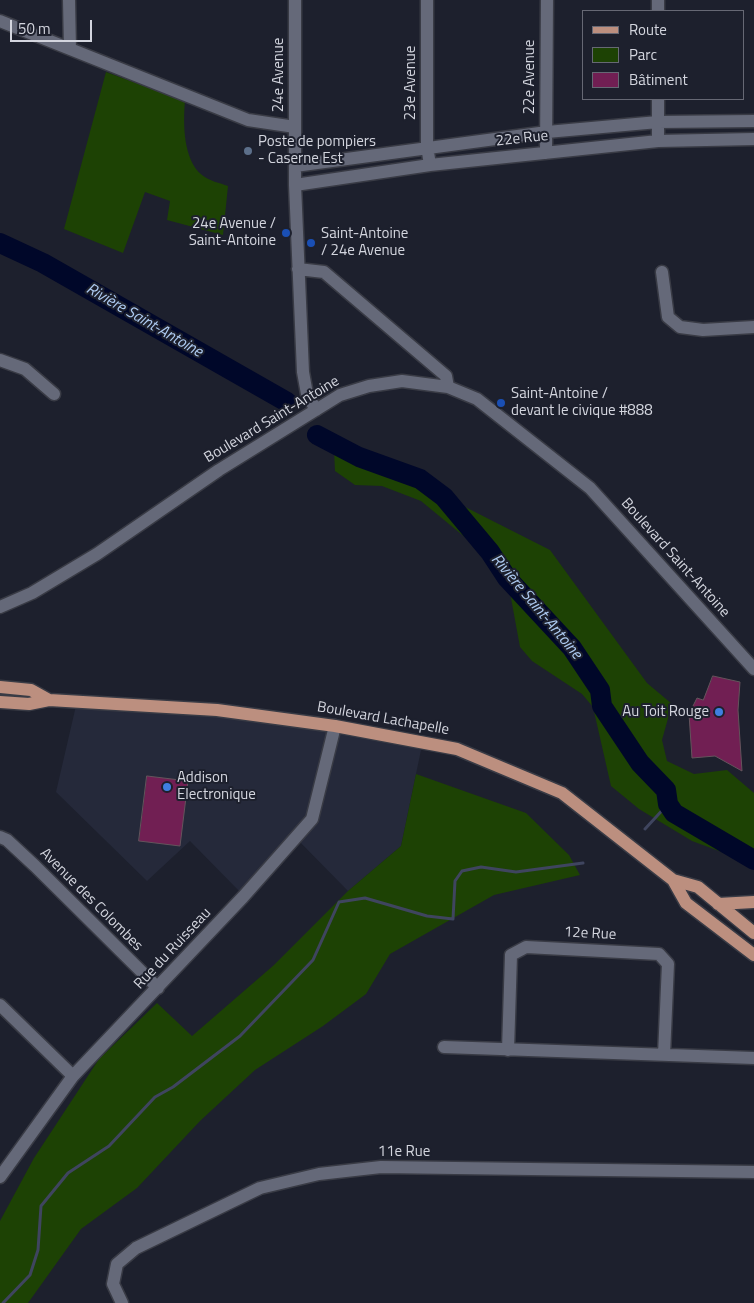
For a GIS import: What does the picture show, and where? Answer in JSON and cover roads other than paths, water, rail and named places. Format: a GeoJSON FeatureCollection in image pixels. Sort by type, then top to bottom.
{"type":"FeatureCollection","features":[{"type":"Feature","properties":{"kind":"main road","name":"Boulevard Lachapelle"},"geometry":{"type":"LineString","coordinates":[[0,687],[32,690],[49,700]]}},
{"type":"Feature","properties":{"kind":"main road","name":"Boulevard Lachapelle"},"geometry":{"type":"LineString","coordinates":[[0,702],[29,704],[49,700],[217,710],[335,726],[457,750],[562,793],[673,880],[686,903],[754,956]]}},
{"type":"Feature","properties":{"kind":"main road","name":"Boulevard Lachapelle"},"geometry":{"type":"LineString","coordinates":[[673,880],[698,887],[754,933]]}},
{"type":"Feature","properties":{"kind":"main road"},"geometry":{"type":"LineString","coordinates":[[718,904],[754,902]]}},
{"type":"Feature","properties":{"kind":"street"},"geometry":{"type":"LineString","coordinates":[[69,0],[70,49]]}},
{"type":"Feature","properties":{"kind":"street","name":"24e Avenue"},"geometry":{"type":"LineString","coordinates":[[295,0],[295,185],[303,372],[307,394],[316,410]]}},
{"type":"Feature","properties":{"kind":"street","name":"23e Avenue"},"geometry":{"type":"LineString","coordinates":[[427,0],[427,146],[430,165]]}},
{"type":"Feature","properties":{"kind":"street","name":"22e Avenue"},"geometry":{"type":"LineString","coordinates":[[546,153],[547,0]]}},
{"type":"Feature","properties":{"kind":"street"},"geometry":{"type":"LineString","coordinates":[[0,21],[248,120],[295,127]]}},
{"type":"Feature","properties":{"kind":"street"},"geometry":{"type":"LineString","coordinates":[[658,100],[658,142]]}},
{"type":"Feature","properties":{"kind":"street","name":"22e Rue"},"geometry":{"type":"LineString","coordinates":[[295,166],[427,146],[547,132],[658,122],[754,120]]}},
{"type":"Feature","properties":{"kind":"street","name":"22e Rue"},"geometry":{"type":"LineString","coordinates":[[295,185],[430,165],[658,142],[754,140]]}},
{"type":"Feature","properties":{"kind":"street"},"geometry":{"type":"LineString","coordinates":[[298,269],[324,272],[446,376],[448,387]]}},
{"type":"Feature","properties":{"kind":"street"},"geometry":{"type":"LineString","coordinates":[[662,272],[668,316],[680,327],[703,330],[754,327]]}},
{"type":"Feature","properties":{"kind":"street"},"geometry":{"type":"LineString","coordinates":[[0,360],[25,369],[54,394]]}},
{"type":"Feature","properties":{"kind":"street","name":"Boulevard Saint-Antoine"},"geometry":{"type":"LineString","coordinates":[[0,608],[32,593],[97,554],[219,470],[340,395],[369,386],[402,381],[448,387],[477,399],[590,488],[754,670]]}},
{"type":"Feature","properties":{"kind":"street","name":"Rue du Ruisseau"},"geometry":{"type":"LineString","coordinates":[[0,1177],[73,1076],[244,897],[312,819],[335,726]]}},
{"type":"Feature","properties":{"kind":"street","name":"Avenue des Colombes"},"geometry":{"type":"LineString","coordinates":[[0,837],[7,840],[35,866],[158,988]]}},
{"type":"Feature","properties":{"kind":"street","name":"12e Rue"},"geometry":{"type":"LineString","coordinates":[[508,1050],[511,956],[526,947],[659,954],[668,964],[664,1055]]}},
{"type":"Feature","properties":{"kind":"street"},"geometry":{"type":"LineString","coordinates":[[0,1005],[73,1076]]}},
{"type":"Feature","properties":{"kind":"street"},"geometry":{"type":"LineString","coordinates":[[444,1047],[754,1058]]}},
{"type":"Feature","properties":{"kind":"street","name":"11e Rue"},"geometry":{"type":"LineString","coordinates":[[122,1303],[113,1284],[117,1264],[136,1248],[260,1188],[319,1174],[381,1167],[754,1172]]}},
{"type":"Feature","properties":{"kind":"waterway","name":"Rivière Saint-Antoine"},"geometry":{"type":"LineString","coordinates":[[0,243],[43,263],[287,402]]}},
{"type":"Feature","properties":{"kind":"waterway","name":"Rivière Saint-Antoine"},"geometry":{"type":"LineString","coordinates":[[317,435],[359,457],[420,479],[444,497],[490,552],[507,578],[572,648],[600,690],[602,706],[640,763],[666,790],[668,804],[674,813],[754,860]]}},
{"type":"Feature","properties":{"kind":"waterway"},"geometry":{"type":"LineString","coordinates":[[645,829],[668,804]]}},
{"type":"Feature","properties":{"kind":"waterway"},"geometry":{"type":"LineString","coordinates":[[3,1303],[30,1275],[38,1250],[41,1206],[68,1173],[109,1146],[155,1097],[173,1087],[240,1036],[313,960],[339,902],[365,898],[427,916],[453,919],[455,881],[462,871],[481,867],[516,872],[583,863]]}},
{"type":"Feature","properties":{"kind":"place","name":"Poste de pompiers - Caserne Est"},"geometry":{"type":"Point","coordinates":[248,151]}},
{"type":"Feature","properties":{"kind":"place","name":"24e Avenue / Saint-Antoine"},"geometry":{"type":"Point","coordinates":[286,233]}},
{"type":"Feature","properties":{"kind":"place","name":"Saint-Antoine / 24e Avenue"},"geometry":{"type":"Point","coordinates":[311,243]}},
{"type":"Feature","properties":{"kind":"place","name":"Saint-Antoine / devant le civique #888"},"geometry":{"type":"Point","coordinates":[501,403]}},
{"type":"Feature","properties":{"kind":"place","name":"Au Toit Rouge"},"geometry":{"type":"Point","coordinates":[719,712]}},
{"type":"Feature","properties":{"kind":"place","name":"Addison Electronique"},"geometry":{"type":"Point","coordinates":[167,787]}}]}
